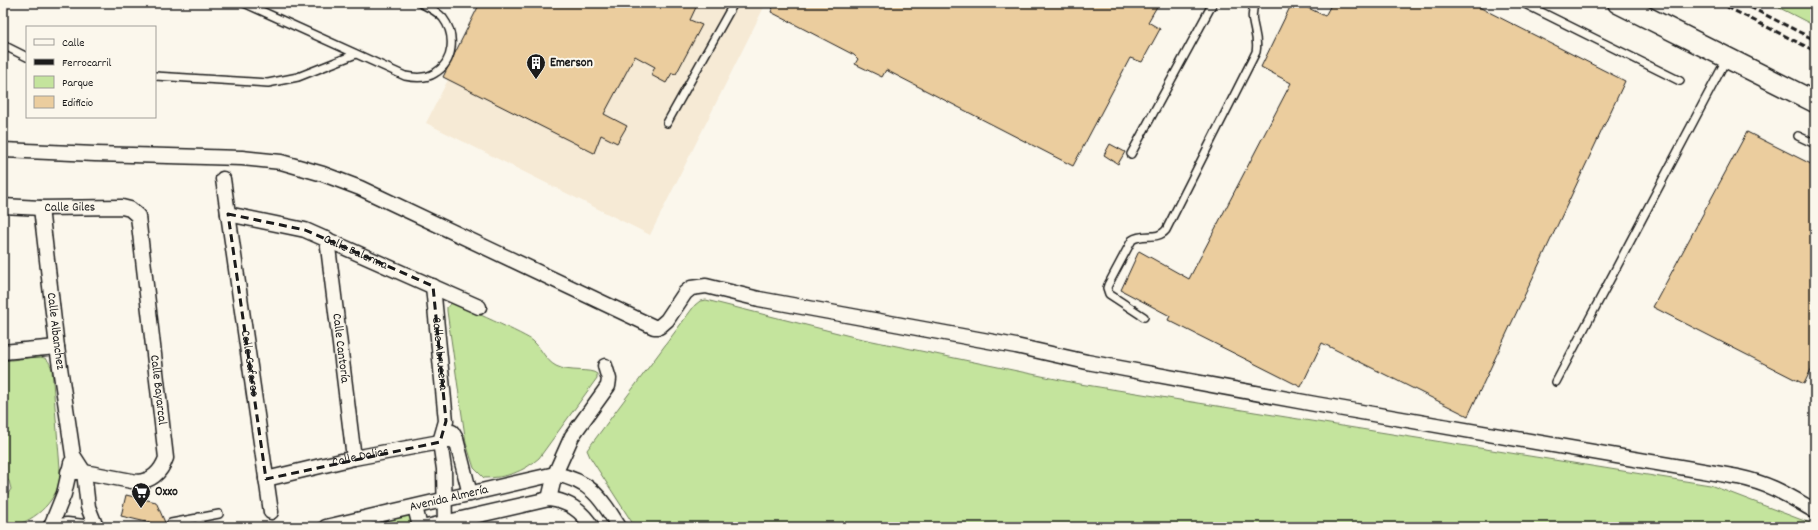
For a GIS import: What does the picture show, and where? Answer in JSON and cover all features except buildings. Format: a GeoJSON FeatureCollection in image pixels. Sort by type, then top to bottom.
{"type":"FeatureCollection","features":[{"type":"Feature","properties":{"kind":"street"},"geometry":{"type":"LineString","coordinates":[[1618,3],[1815,102]]}},
{"type":"Feature","properties":{"kind":"street"},"geometry":{"type":"LineString","coordinates":[[3,150],[242,158],[281,162],[323,174],[360,188],[654,327],[659,326],[667,320],[685,292],[691,288],[706,286],[759,299],[1016,346],[1087,362],[1314,404],[1738,477],[1759,482],[1777,489],[1815,511]]}},
{"type":"Feature","properties":{"kind":"street","name":"Calle Gafares"},"geometry":{"type":"LineString","coordinates":[[224,180],[270,512]]}},
{"type":"Feature","properties":{"kind":"street","name":"Calle Giles"},"geometry":{"type":"LineString","coordinates":[[3,206],[41,208],[122,207],[135,212]]}},
{"type":"Feature","properties":{"kind":"street","name":"Calle Albanchez"},"geometry":{"type":"LineString","coordinates":[[41,208],[57,347],[73,455],[84,472],[88,507],[96,527]]}},
{"type":"Feature","properties":{"kind":"street","name":"Calle Bayarcal"},"geometry":{"type":"LineString","coordinates":[[68,472],[84,472],[132,481],[145,481],[159,472],[166,458],[139,223],[135,212]]}},
{"type":"Feature","properties":{"kind":"street","name":"Calle Balerma"},"geometry":{"type":"LineString","coordinates":[[228,214],[305,230],[479,306]]}},
{"type":"Feature","properties":{"kind":"street","name":"Calle Cantoría"},"geometry":{"type":"LineString","coordinates":[[327,239],[354,458]]}},
{"type":"Feature","properties":{"kind":"street","name":"Calle Abrucena"},"geometry":{"type":"LineString","coordinates":[[433,286],[446,421],[440,442],[444,469],[445,525]]}},
{"type":"Feature","properties":{"kind":"street"},"geometry":{"type":"LineString","coordinates":[[3,352],[57,347]]}},
{"type":"Feature","properties":{"kind":"street"},"geometry":{"type":"LineString","coordinates":[[549,499],[555,474],[572,436],[608,386],[609,379],[605,366]]}},
{"type":"Feature","properties":{"kind":"street","name":"Calle Abrucena"},"geometry":{"type":"LineString","coordinates":[[446,421],[456,440],[470,494]]}},
{"type":"Feature","properties":{"kind":"street","name":"Calle Dalias"},"geometry":{"type":"LineString","coordinates":[[266,479],[354,458],[456,440]]}},
{"type":"Feature","properties":{"kind":"street","name":"Calle Albanchez"},"geometry":{"type":"LineString","coordinates":[[51,527],[64,494],[73,455]]}},
{"type":"Feature","properties":{"kind":"street","name":"Avenida Almería"},"geometry":{"type":"LineString","coordinates":[[326,527],[555,474],[571,477],[595,492],[605,503],[619,527]]}},
{"type":"Feature","properties":{"kind":"street","name":"Avenida Almería"},"geometry":{"type":"LineString","coordinates":[[426,527],[445,525],[549,499],[561,500],[572,506],[581,513],[592,527]]}},
{"type":"Feature","properties":{"kind":"street"},"geometry":{"type":"LineString","coordinates":[[415,507],[420,527]]}},
{"type":"Feature","properties":{"kind":"street"},"geometry":{"type":"LineString","coordinates":[[51,527],[67,525],[84,527]]}},
{"type":"Feature","properties":{"kind":"lane"},"geometry":{"type":"LineString","coordinates":[[244,3],[405,76],[415,78],[427,77],[436,73],[444,64],[451,52],[452,40],[449,28],[442,18],[433,10],[420,3]]}},
{"type":"Feature","properties":{"kind":"lane"},"geometry":{"type":"LineString","coordinates":[[667,122],[734,3]]}},
{"type":"Feature","properties":{"kind":"lane"},"geometry":{"type":"LineString","coordinates":[[1131,154],[1213,3]]}},
{"type":"Feature","properties":{"kind":"lane"},"geometry":{"type":"LineString","coordinates":[[1144,317],[1109,294],[1107,288],[1132,240],[1139,237],[1160,236],[1166,230],[1256,52],[1257,40],[1251,16],[1255,3]]}},
{"type":"Feature","properties":{"kind":"lane"},"geometry":{"type":"LineString","coordinates":[[1523,3],[1680,80]]}},
{"type":"Feature","properties":{"kind":"lane"},"geometry":{"type":"LineString","coordinates":[[3,45],[26,56]]}},
{"type":"Feature","properties":{"kind":"lane"},"geometry":{"type":"LineString","coordinates":[[156,76],[268,83],[298,77],[356,54]]}},
{"type":"Feature","properties":{"kind":"lane"},"geometry":{"type":"LineString","coordinates":[[1556,382],[1727,58]]}},
{"type":"Feature","properties":{"kind":"lane"},"geometry":{"type":"LineString","coordinates":[[1798,136],[1815,144]]}},
{"type":"Feature","properties":{"kind":"lane"},"geometry":{"type":"LineString","coordinates":[[171,523],[219,514]]}},
{"type":"Feature","properties":{"kind":"lane"},"geometry":{"type":"LineString","coordinates":[[199,517],[201,527]]}},
{"type":"Feature","properties":{"kind":"highlighted area"},"geometry":{"type":"Polygon","coordinates":[[[228,214],[305,230],[433,286],[446,421],[440,442],[266,479],[228,214]]]}},
{"type":"Feature","properties":{"kind":"shaded area"},"geometry":{"type":"Polygon","coordinates":[[[487,3],[766,3],[650,235],[426,123],[487,3]]]}},
{"type":"Feature","properties":{"kind":"green space"},"geometry":{"type":"Polygon","coordinates":[[[1770,3],[1815,3],[1815,26],[1770,3]]]}},
{"type":"Feature","properties":{"kind":"green space"},"geometry":{"type":"Polygon","coordinates":[[[706,300],[858,338],[1080,384],[1710,485],[1815,525],[1815,527],[635,527],[587,450],[695,305],[700,301],[706,300]]]}},
{"type":"Feature","properties":{"kind":"green space"},"geometry":{"type":"Polygon","coordinates":[[[452,303],[494,321],[533,341],[549,361],[556,366],[567,369],[590,371],[597,374],[597,378],[539,458],[527,467],[514,473],[500,477],[484,478],[474,468],[466,443],[447,311],[447,307],[452,303]]]}},
{"type":"Feature","properties":{"kind":"green space"},"geometry":{"type":"Polygon","coordinates":[[[37,357],[47,360],[52,370],[60,468],[59,483],[51,500],[37,514],[21,524],[3,527],[3,502],[11,489],[9,481],[3,475],[3,361],[37,357]]]}},
{"type":"Feature","properties":{"kind":"green space"},"geometry":{"type":"Polygon","coordinates":[[[411,514],[413,523],[394,527],[356,527],[411,514]]]}},
{"type":"Feature","properties":{"kind":"railway"},"geometry":{"type":"LineString","coordinates":[[1719,3],[1815,51]]}},
{"type":"Feature","properties":{"kind":"railway"},"geometry":{"type":"LineString","coordinates":[[1742,3],[1815,40]]}},
{"type":"Feature","properties":{"kind":"place","name":"Emerson"},"geometry":{"type":"Point","coordinates":[536,80]}},
{"type":"Feature","properties":{"kind":"place","name":"Oxxo"},"geometry":{"type":"Point","coordinates":[141,509]}}]}
